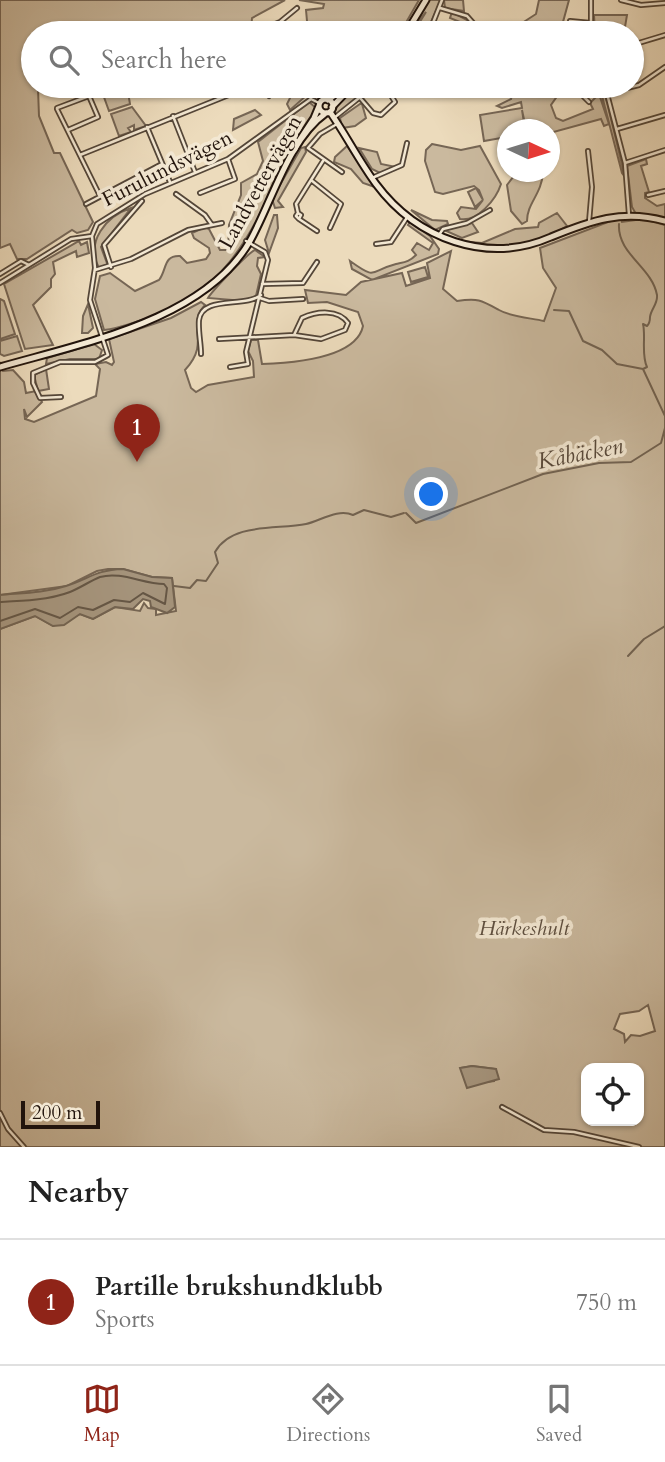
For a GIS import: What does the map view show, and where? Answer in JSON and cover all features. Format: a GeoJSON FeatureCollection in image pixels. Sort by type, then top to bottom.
{"type":"FeatureCollection","features":[{"type":"Feature","properties":{"kind":"street"},"geometry":{"type":"LineString","coordinates":[[413,21],[426,0]]}},
{"type":"Feature","properties":{"kind":"street"},"geometry":{"type":"LineString","coordinates":[[434,21],[442,0]]}},
{"type":"Feature","properties":{"kind":"street"},"geometry":{"type":"LineString","coordinates":[[591,21],[592,0]]}},
{"type":"Feature","properties":{"kind":"street"},"geometry":{"type":"LineString","coordinates":[[621,0],[665,3]]}},
{"type":"Feature","properties":{"kind":"street"},"geometry":{"type":"LineString","coordinates":[[281,21],[297,8]]}},
{"type":"Feature","properties":{"kind":"street"},"geometry":{"type":"LineString","coordinates":[[440,8],[464,14],[471,21]]}},
{"type":"Feature","properties":{"kind":"street"},"geometry":{"type":"LineString","coordinates":[[644,42],[665,35]]}},
{"type":"Feature","properties":{"kind":"street"},"geometry":{"type":"LineString","coordinates":[[644,82],[665,67]]}},
{"type":"Feature","properties":{"kind":"street"},"geometry":{"type":"LineString","coordinates":[[83,98],[58,106],[100,196]]}},
{"type":"Feature","properties":{"kind":"street"},"geometry":{"type":"LineString","coordinates":[[68,130],[97,117],[90,98]]}},
{"type":"Feature","properties":{"kind":"street"},"geometry":{"type":"LineString","coordinates":[[80,155],[220,98]]}},
{"type":"Feature","properties":{"kind":"street","name":"Landvettervägen"},"geometry":{"type":"LineString","coordinates":[[0,366],[101,336],[183,306],[226,272],[247,242],[319,104],[331,98]]}},
{"type":"Feature","properties":{"kind":"street","name":"Landvettervägen"},"geometry":{"type":"LineString","coordinates":[[247,242],[288,163],[313,126],[340,98]]}},
{"type":"Feature","properties":{"kind":"street"},"geometry":{"type":"LineString","coordinates":[[342,172],[309,151],[309,145],[361,99],[374,114],[381,115],[395,102],[392,98]]}},
{"type":"Feature","properties":{"kind":"street"},"geometry":{"type":"LineString","coordinates":[[585,98],[589,102]]}},
{"type":"Feature","properties":{"kind":"street"},"geometry":{"type":"LineString","coordinates":[[608,98],[625,163],[629,215]]}},
{"type":"Feature","properties":{"kind":"street"},"geometry":{"type":"LineString","coordinates":[[311,99],[329,111],[372,178],[408,216],[439,235],[472,247],[505,250],[531,245],[589,222],[629,215],[665,221]]}},
{"type":"Feature","properties":{"kind":"street","name":"Furulundsvägen"},"geometry":{"type":"LineString","coordinates":[[101,336],[90,300],[95,270],[92,236],[102,219],[170,183],[228,159],[311,99]]}},
{"type":"Feature","properties":{"kind":"street"},"geometry":{"type":"LineString","coordinates":[[328,100],[329,111]]}},
{"type":"Feature","properties":{"kind":"street"},"geometry":{"type":"LineString","coordinates":[[617,129],[665,115]]}},
{"type":"Feature","properties":{"kind":"street"},"geometry":{"type":"LineString","coordinates":[[173,116],[196,172]]}},
{"type":"Feature","properties":{"kind":"street"},"geometry":{"type":"LineString","coordinates":[[147,127],[170,183]]}},
{"type":"Feature","properties":{"kind":"street"},"geometry":{"type":"LineString","coordinates":[[372,178],[402,165],[407,143]]}},
{"type":"Feature","properties":{"kind":"street"},"geometry":{"type":"LineString","coordinates":[[625,163],[665,150]]}},
{"type":"Feature","properties":{"kind":"street"},"geometry":{"type":"LineString","coordinates":[[587,151],[592,187],[589,222]]}},
{"type":"Feature","properties":{"kind":"street"},"geometry":{"type":"LineString","coordinates":[[201,193],[235,179],[228,159]]}},
{"type":"Feature","properties":{"kind":"street"},"geometry":{"type":"LineString","coordinates":[[317,230],[299,219],[301,215],[296,204],[323,161]]}},
{"type":"Feature","properties":{"kind":"street"},"geometry":{"type":"LineString","coordinates":[[86,204],[162,163]]}},
{"type":"Feature","properties":{"kind":"street"},"geometry":{"type":"LineString","coordinates":[[311,181],[341,204],[330,228]]}},
{"type":"Feature","properties":{"kind":"street"},"geometry":{"type":"LineString","coordinates":[[648,195],[665,191]]}},
{"type":"Feature","properties":{"kind":"street"},"geometry":{"type":"LineString","coordinates":[[176,194],[207,217],[212,225]]}},
{"type":"Feature","properties":{"kind":"street"},"geometry":{"type":"LineString","coordinates":[[111,267],[103,247],[142,201]]}},
{"type":"Feature","properties":{"kind":"street"},"geometry":{"type":"LineString","coordinates":[[439,235],[443,229],[463,225],[490,210]]}},
{"type":"Feature","properties":{"kind":"street"},"geometry":{"type":"LineString","coordinates":[[376,244],[391,242],[408,216]]}},
{"type":"Feature","properties":{"kind":"street"},"geometry":{"type":"LineString","coordinates":[[95,270],[111,267],[184,232],[222,223]]}},
{"type":"Feature","properties":{"kind":"street"},"geometry":{"type":"LineString","coordinates":[[0,282],[71,239],[92,236]]}},
{"type":"Feature","properties":{"kind":"street"},"geometry":{"type":"LineString","coordinates":[[230,367],[248,363],[246,352],[267,256],[247,242]]}},
{"type":"Feature","properties":{"kind":"street"},"geometry":{"type":"LineString","coordinates":[[0,274],[21,261],[29,265]]}},
{"type":"Feature","properties":{"kind":"street"},"geometry":{"type":"LineString","coordinates":[[262,284],[303,283],[317,262]]}},
{"type":"Feature","properties":{"kind":"street"},"geometry":{"type":"LineString","coordinates":[[260,296],[269,301],[303,299]]}},
{"type":"Feature","properties":{"kind":"street"},"geometry":{"type":"LineString","coordinates":[[201,354],[199,320],[204,310],[213,305],[250,302],[260,296]]}},
{"type":"Feature","properties":{"kind":"street"},"geometry":{"type":"LineString","coordinates":[[219,339],[294,335],[321,338],[345,330],[348,323],[343,317],[330,313],[315,313],[302,318],[294,335]]}},
{"type":"Feature","properties":{"kind":"street"},"geometry":{"type":"LineString","coordinates":[[61,397],[42,399],[33,383],[33,373],[60,362],[95,362],[106,359],[101,336]]}},
{"type":"Feature","properties":{"kind":"street"},"geometry":{"type":"LineString","coordinates":[[502,1107],[544,1130],[574,1132],[639,1147]]}},
{"type":"Feature","properties":{"kind":"street"},"geometry":{"type":"LineString","coordinates":[[0,1113],[12,1135],[24,1147]]}},
{"type":"Feature","properties":{"kind":"green space"},"geometry":{"type":"Polygon","coordinates":[[[0,0],[285,0],[252,18],[252,21],[21,21],[21,98],[38,98],[39,116],[54,153],[60,153],[93,222],[88,230],[77,233],[72,230],[27,259],[17,259],[10,244],[0,248],[0,0]]]}},
{"type":"Feature","properties":{"kind":"green space"},"geometry":{"type":"Polygon","coordinates":[[[299,0],[419,0],[407,21],[307,21],[306,10],[323,8],[324,4],[299,0]]]}},
{"type":"Feature","properties":{"kind":"green space"},"geometry":{"type":"Polygon","coordinates":[[[429,0],[441,0],[431,21],[420,21],[426,12],[416,21],[429,0]]]}},
{"type":"Feature","properties":{"kind":"green space"},"geometry":{"type":"Polygon","coordinates":[[[444,0],[463,0],[464,11],[445,8],[444,0]]]}},
{"type":"Feature","properties":{"kind":"green space"},"geometry":{"type":"Polygon","coordinates":[[[539,0],[569,0],[563,21],[525,21],[536,14],[539,0]]]}},
{"type":"Feature","properties":{"kind":"green space"},"geometry":{"type":"Polygon","coordinates":[[[452,12],[469,21],[458,21],[450,18],[452,12]]]}},
{"type":"Feature","properties":{"kind":"green space"},"geometry":{"type":"Polygon","coordinates":[[[594,15],[627,15],[626,21],[594,21],[594,15]]]}},
{"type":"Feature","properties":{"kind":"green space"},"geometry":{"type":"Polygon","coordinates":[[[104,98],[129,98],[130,104],[109,111],[104,98]]]}},
{"type":"Feature","properties":{"kind":"green space"},"geometry":{"type":"Polygon","coordinates":[[[290,98],[304,98],[290,110],[287,104],[290,98]]]}},
{"type":"Feature","properties":{"kind":"green space"},"geometry":{"type":"Polygon","coordinates":[[[358,98],[339,114],[334,113],[340,99],[358,98]]]}},
{"type":"Feature","properties":{"kind":"green space"},"geometry":{"type":"Polygon","coordinates":[[[511,98],[556,98],[551,105],[558,119],[524,119],[522,110],[523,119],[497,119],[497,139],[484,141],[480,115],[522,108],[521,102],[502,108],[497,106],[511,98]]]}},
{"type":"Feature","properties":{"kind":"green space"},"geometry":{"type":"Polygon","coordinates":[[[595,98],[600,98],[609,124],[604,126],[601,119],[560,130],[560,120],[563,121],[593,109],[590,103],[595,98]]]}},
{"type":"Feature","properties":{"kind":"green space"},"geometry":{"type":"Polygon","coordinates":[[[603,98],[606,98],[625,177],[603,98]]]}},
{"type":"Feature","properties":{"kind":"green space"},"geometry":{"type":"Polygon","coordinates":[[[309,102],[316,108],[313,114],[294,145],[252,229],[219,274],[199,292],[174,307],[130,324],[104,330],[95,299],[100,276],[110,273],[135,291],[159,280],[168,261],[175,256],[180,256],[187,263],[206,259],[210,253],[209,248],[194,238],[192,233],[205,227],[209,229],[220,250],[228,250],[229,225],[241,195],[241,183],[257,174],[263,161],[258,142],[309,102]]]}},
{"type":"Feature","properties":{"kind":"green space"},"geometry":{"type":"Polygon","coordinates":[[[360,104],[366,118],[355,126],[342,128],[340,118],[360,104]]]}},
{"type":"Feature","properties":{"kind":"green space"},"geometry":{"type":"Polygon","coordinates":[[[132,107],[146,126],[134,130],[134,125],[128,128],[131,132],[119,136],[111,114],[132,107]]]}},
{"type":"Feature","properties":{"kind":"green space"},"geometry":{"type":"Polygon","coordinates":[[[255,110],[261,115],[233,130],[234,119],[255,110]]]}},
{"type":"Feature","properties":{"kind":"green space"},"geometry":{"type":"Polygon","coordinates":[[[432,144],[461,150],[480,146],[497,177],[497,182],[501,184],[495,197],[473,217],[460,219],[457,213],[461,207],[476,209],[483,200],[479,190],[474,186],[443,194],[435,192],[425,161],[426,150],[432,144]]]}},
{"type":"Feature","properties":{"kind":"green space"},"geometry":{"type":"Polygon","coordinates":[[[347,146],[372,182],[372,186],[363,183],[351,169],[334,162],[335,157],[347,146]]]}},
{"type":"Feature","properties":{"kind":"green space"},"geometry":{"type":"Polygon","coordinates":[[[305,147],[306,152],[278,201],[283,207],[275,208],[272,199],[301,148],[305,147]]]}},
{"type":"Feature","properties":{"kind":"green space"},"geometry":{"type":"Polygon","coordinates":[[[359,148],[377,152],[381,164],[396,167],[380,173],[372,169],[359,148]]]}},
{"type":"Feature","properties":{"kind":"green space"},"geometry":{"type":"Polygon","coordinates":[[[646,159],[647,164],[641,166],[649,192],[645,193],[645,198],[657,206],[665,204],[665,220],[636,214],[632,207],[627,166],[646,159]]]}},
{"type":"Feature","properties":{"kind":"green space"},"geometry":{"type":"Polygon","coordinates":[[[509,182],[541,182],[529,209],[527,221],[522,224],[511,211],[507,185],[509,182]]]}},
{"type":"Feature","properties":{"kind":"green space"},"geometry":{"type":"Polygon","coordinates":[[[476,188],[483,200],[475,207],[468,192],[476,188]]]}},
{"type":"Feature","properties":{"kind":"green space"},"geometry":{"type":"Polygon","coordinates":[[[131,208],[101,247],[108,266],[99,268],[95,249],[100,231],[113,217],[131,208]]]}},
{"type":"Feature","properties":{"kind":"green space"},"geometry":{"type":"Polygon","coordinates":[[[411,210],[432,220],[447,221],[448,224],[435,230],[411,210]]]}},
{"type":"Feature","properties":{"kind":"green space"},"geometry":{"type":"Polygon","coordinates":[[[557,213],[567,226],[529,244],[488,248],[458,241],[482,243],[515,229],[538,227],[539,223],[557,213]]]}},
{"type":"Feature","properties":{"kind":"green space"},"geometry":{"type":"Polygon","coordinates":[[[274,215],[277,215],[278,228],[269,253],[265,240],[274,215]]]}},
{"type":"Feature","properties":{"kind":"green space","name":"Härkeshult"},"geometry":{"type":"Polygon","coordinates":[[[621,217],[622,222],[643,219],[665,225],[665,1147],[0,1147],[0,629],[35,616],[53,626],[80,614],[93,619],[115,607],[140,611],[144,603],[148,608],[156,609],[156,615],[176,611],[172,578],[152,577],[123,569],[97,571],[67,586],[0,595],[0,362],[3,371],[13,370],[24,382],[26,393],[36,391],[42,402],[27,417],[24,409],[25,419],[34,422],[96,396],[100,369],[95,364],[106,362],[112,365],[114,362],[109,339],[171,318],[201,302],[205,305],[197,320],[197,351],[185,370],[191,388],[196,392],[208,385],[254,377],[253,361],[248,351],[251,340],[258,340],[262,364],[320,357],[348,346],[358,337],[363,326],[358,312],[327,302],[308,303],[305,290],[346,295],[361,282],[402,273],[406,286],[430,278],[427,263],[451,251],[443,289],[457,301],[479,301],[509,314],[544,321],[556,288],[543,268],[540,248],[621,217]],[[648,1005],[639,1011],[620,1014],[614,1029],[624,1034],[625,1042],[631,1035],[640,1036],[655,1031],[648,1005]],[[472,1066],[461,1068],[477,1083],[494,1081],[496,1069],[472,1066]]]}},
{"type":"Feature","properties":{"kind":"green space"},"geometry":{"type":"Polygon","coordinates":[[[410,222],[430,236],[439,249],[438,254],[372,280],[352,269],[350,261],[373,273],[407,261],[416,255],[412,250],[417,243],[429,250],[433,243],[408,225],[410,222]]]}},
{"type":"Feature","properties":{"kind":"green space"},"geometry":{"type":"Polygon","coordinates":[[[472,223],[478,232],[462,238],[444,230],[472,223]]]}},
{"type":"Feature","properties":{"kind":"green space"},"geometry":{"type":"Polygon","coordinates":[[[79,241],[81,245],[87,242],[89,253],[77,257],[76,251],[53,262],[55,274],[51,279],[51,287],[33,305],[53,345],[25,349],[4,284],[79,241]]]}},
{"type":"Feature","properties":{"kind":"green space"},"geometry":{"type":"Polygon","coordinates":[[[255,250],[265,257],[258,258],[257,266],[261,274],[256,296],[244,301],[208,298],[231,272],[255,250]]]}},
{"type":"Feature","properties":{"kind":"green space"},"geometry":{"type":"Polygon","coordinates":[[[425,267],[428,277],[411,282],[408,272],[425,267]]]}},
{"type":"Feature","properties":{"kind":"green space"},"geometry":{"type":"Polygon","coordinates":[[[0,299],[4,301],[15,334],[0,339],[0,299]]]}},
{"type":"Feature","properties":{"kind":"green space"},"geometry":{"type":"Polygon","coordinates":[[[88,304],[93,328],[88,333],[82,333],[83,316],[88,304]]]}},
{"type":"Feature","properties":{"kind":"green space"},"geometry":{"type":"Polygon","coordinates":[[[17,336],[22,351],[4,356],[0,354],[0,341],[17,336]]]}},
{"type":"Feature","properties":{"kind":"green space"},"geometry":{"type":"Polygon","coordinates":[[[94,344],[102,350],[99,359],[70,359],[46,364],[47,358],[94,344]]]}},
{"type":"Feature","properties":{"kind":"green space"},"geometry":{"type":"Polygon","coordinates":[[[46,369],[49,389],[38,391],[34,375],[46,369]]]}},
{"type":"Feature","properties":{"kind":"water"},"geometry":{"type":"Polygon","coordinates":[[[123,569],[152,577],[172,578],[175,607],[167,613],[151,607],[150,601],[143,599],[133,609],[115,607],[93,619],[80,614],[64,625],[53,626],[35,616],[0,629],[0,595],[50,590],[99,573],[123,569]]]}},
{"type":"Feature","properties":{"kind":"water"},"geometry":{"type":"Polygon","coordinates":[[[472,1066],[496,1069],[499,1079],[467,1088],[460,1068],[472,1066]]]}},
{"type":"Feature","properties":{"kind":"waterway"},"geometry":{"type":"LineString","coordinates":[[619,224],[623,244],[649,276],[657,295],[649,324],[643,324],[647,367],[643,369]]}},
{"type":"Feature","properties":{"kind":"waterway"},"geometry":{"type":"LineString","coordinates":[[554,310],[569,311],[583,341],[602,350],[617,364],[643,369],[665,416]]}},
{"type":"Feature","properties":{"kind":"waterway","name":"Kåbäcken"},"geometry":{"type":"LineString","coordinates":[[406,513],[416,523],[543,474],[599,463],[631,462],[661,443],[665,428]]}},
{"type":"Feature","properties":{"kind":"waterway"},"geometry":{"type":"LineString","coordinates":[[174,586],[190,588],[197,580],[206,581],[218,563],[215,552],[223,542],[244,532],[306,524],[335,514],[353,515],[364,510],[391,517],[404,513]]}},
{"type":"Feature","properties":{"kind":"waterway"},"geometry":{"type":"LineString","coordinates":[[628,656],[644,639],[665,626]]}},
{"type":"Feature","properties":{"kind":"place","name":"Partille brukshundklubb"},"geometry":{"type":"Point","coordinates":[137,462]}}]}
